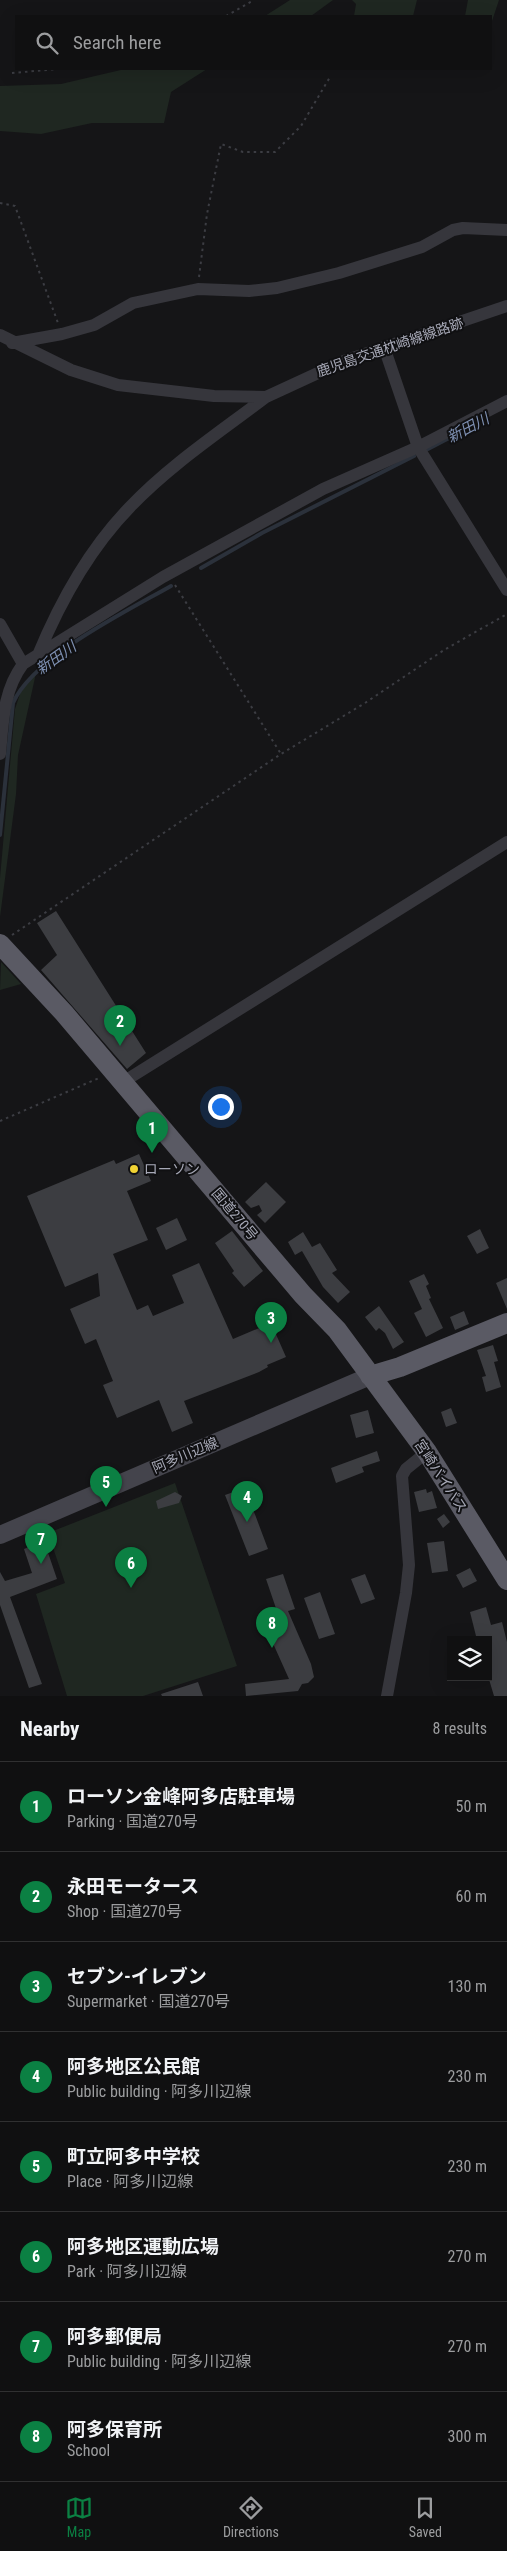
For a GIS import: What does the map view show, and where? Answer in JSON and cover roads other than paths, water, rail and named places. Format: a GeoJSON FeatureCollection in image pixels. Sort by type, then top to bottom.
{"type":"FeatureCollection","features":[{"type":"Feature","properties":{"kind":"highway","name":"国道270号"},"geometry":{"type":"LineString","coordinates":[[4,941],[303,1294],[337,1330],[370,1376]]}},
{"type":"Feature","properties":{"kind":"highway"},"geometry":{"type":"LineString","coordinates":[[370,1376],[400,1367],[507,1323]]}},
{"type":"Feature","properties":{"kind":"highway","name":"宮崎バイパス"},"geometry":{"type":"LineString","coordinates":[[370,1376],[427,1452],[507,1580]]}},
{"type":"Feature","properties":{"kind":"main road","name":"阿多川辺線"},"geometry":{"type":"LineString","coordinates":[[0,1535],[370,1376]]}},
{"type":"Feature","properties":{"kind":"street"},"geometry":{"type":"LineString","coordinates":[[0,343],[14,343],[62,334],[94,325],[133,303],[198,289],[249,291],[276,288],[340,273],[422,246],[453,230],[507,230]]}},
{"type":"Feature","properties":{"kind":"street","name":"鹿児島交通枕崎線線路跡"},"geometry":{"type":"LineString","coordinates":[[0,335],[78,373],[118,385],[214,396],[266,397],[320,370],[507,306]]}},
{"type":"Feature","properties":{"kind":"street"},"geometry":{"type":"LineString","coordinates":[[384,347],[418,447],[507,590]]}},
{"type":"Feature","properties":{"kind":"street"},"geometry":{"type":"LineString","coordinates":[[38,655],[73,585],[103,538],[130,506],[163,476],[266,397]]}},
{"type":"Feature","properties":{"kind":"street"},"geometry":{"type":"LineString","coordinates":[[0,754],[8,694],[15,675],[23,664],[169,574],[322,489],[418,447],[507,401]]}},
{"type":"Feature","properties":{"kind":"street"},"geometry":{"type":"LineString","coordinates":[[0,624],[23,664]]}},
{"type":"Feature","properties":{"kind":"street"},"geometry":{"type":"LineString","coordinates":[[119,1077],[507,842]]}},
{"type":"Feature","properties":{"kind":"street"},"geometry":{"type":"LineString","coordinates":[[387,1696],[406,1593],[409,1565],[402,1476],[406,1469],[427,1452]]}},
{"type":"Feature","properties":{"kind":"waterway","name":"新田川"},"geometry":{"type":"LineString","coordinates":[[428,449],[451,437]]}},
{"type":"Feature","properties":{"kind":"waterway","name":"新田川"},"geometry":{"type":"LineString","coordinates":[[201,568],[262,533],[414,456]]}},
{"type":"Feature","properties":{"kind":"waterway","name":"新田川"},"geometry":{"type":"LineString","coordinates":[[0,835],[13,703],[24,686],[60,652],[107,622],[171,586]]}},
{"type":"Feature","properties":{"kind":"place","name":"永田モータース"},"geometry":{"type":"Point","coordinates":[120,1046]}},
{"type":"Feature","properties":{"kind":"place","name":"ローソン金峰阿多店駐車場"},"geometry":{"type":"Point","coordinates":[152,1153]}},
{"type":"Feature","properties":{"kind":"place","name":"ローソン"},"geometry":{"type":"Point","coordinates":[134,1169]}},
{"type":"Feature","properties":{"kind":"place","name":"セブン-イレブン"},"geometry":{"type":"Point","coordinates":[271,1343]}},
{"type":"Feature","properties":{"kind":"place","name":"町立阿多中学校"},"geometry":{"type":"Point","coordinates":[106,1507]}},
{"type":"Feature","properties":{"kind":"place","name":"阿多地区公民館"},"geometry":{"type":"Point","coordinates":[247,1522]}},
{"type":"Feature","properties":{"kind":"place","name":"阿多郵便局"},"geometry":{"type":"Point","coordinates":[41,1564]}},
{"type":"Feature","properties":{"kind":"place","name":"阿多地区運動広場"},"geometry":{"type":"Point","coordinates":[131,1588]}},
{"type":"Feature","properties":{"kind":"place","name":"阿多保育所"},"geometry":{"type":"Point","coordinates":[272,1648]}}]}
